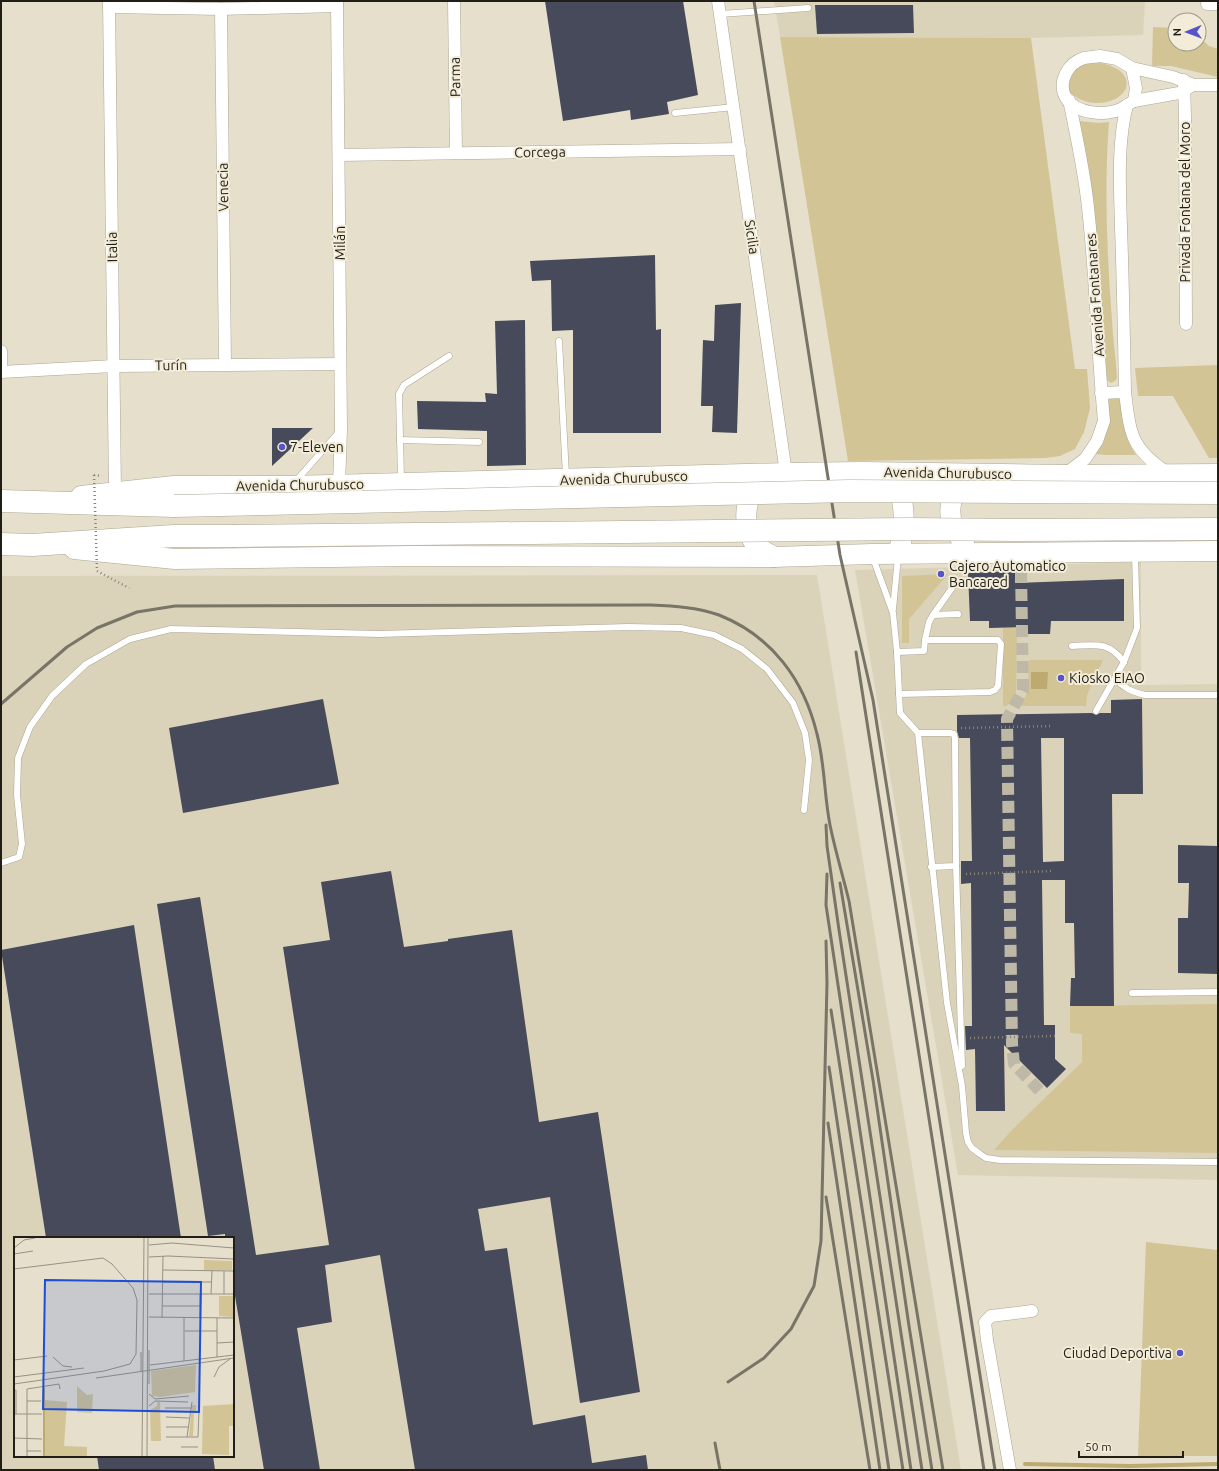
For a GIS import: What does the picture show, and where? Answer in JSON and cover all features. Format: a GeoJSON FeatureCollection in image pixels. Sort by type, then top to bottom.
{"type":"FeatureCollection","features":[{"type":"Feature","properties":{"kind":"highway","name":"Avenida Churubusco"},"geometry":{"type":"LineString","coordinates":[[1,501],[174,506],[849,491],[1218,493]]}},
{"type":"Feature","properties":{"kind":"highway"},"geometry":{"type":"LineString","coordinates":[[1,544],[32,545],[174,536],[907,529],[1218,529]]}},
{"type":"Feature","properties":{"kind":"main road","name":"Avenida Churubusco"},"geometry":{"type":"LineString","coordinates":[[31,501],[174,486],[339,485],[566,480],[778,473],[890,472],[1063,475],[1218,474]]}},
{"type":"Feature","properties":{"kind":"main road"},"geometry":{"type":"LineString","coordinates":[[890,472],[898,484],[903,509],[902,531],[898,554]]}},
{"type":"Feature","properties":{"kind":"main road"},"geometry":{"type":"LineString","coordinates":[[774,557],[759,548],[752,540],[747,525],[745,512],[749,498],[760,483],[778,473]]}},
{"type":"Feature","properties":{"kind":"main road"},"geometry":{"type":"LineString","coordinates":[[973,474],[961,482],[953,494],[951,513],[954,530],[977,553]]}},
{"type":"Feature","properties":{"kind":"main road"},"geometry":{"type":"LineString","coordinates":[[32,545],[175,560],[410,556],[774,557],[872,554],[1218,551]]}},
{"type":"Feature","properties":{"kind":"street","name":"Parma"},"geometry":{"type":"LineString","coordinates":[[454,1],[456,153]]}},
{"type":"Feature","properties":{"kind":"street","name":"Sicilia"},"geometry":{"type":"LineString","coordinates":[[718,1],[740,149],[778,473]]}},
{"type":"Feature","properties":{"kind":"street"},"geometry":{"type":"LineString","coordinates":[[109,4],[221,9],[337,4]]}},
{"type":"Feature","properties":{"kind":"street","name":"Italia"},"geometry":{"type":"LineString","coordinates":[[109,4],[115,492]]}},
{"type":"Feature","properties":{"kind":"street","name":"Milán"},"geometry":{"type":"LineString","coordinates":[[337,4],[341,430],[339,485]]}},
{"type":"Feature","properties":{"kind":"street","name":"Venecia"},"geometry":{"type":"LineString","coordinates":[[221,9],[225,364]]}},
{"type":"Feature","properties":{"kind":"street"},"geometry":{"type":"LineString","coordinates":[[1187,85],[1160,73],[1132,68],[1117,59],[1100,56],[1084,58],[1070,66],[1065,74],[1063,85],[1066,98],[1076,108],[1106,113],[1121,109],[1130,103],[1161,96],[1187,85],[1218,85]]}},
{"type":"Feature","properties":{"kind":"street"},"geometry":{"type":"LineString","coordinates":[[1130,103],[1136,88],[1132,68]]}},
{"type":"Feature","properties":{"kind":"street","name":"Privada Fontana del Moro"},"geometry":{"type":"LineString","coordinates":[[1186,324],[1187,85]]}},
{"type":"Feature","properties":{"kind":"street","name":"Avenida Fontanares"},"geometry":{"type":"LineString","coordinates":[[1063,475],[1085,459],[1097,441],[1104,421],[1087,198],[1069,100]]}},
{"type":"Feature","properties":{"kind":"street","name":"Avenida Fontanares"},"geometry":{"type":"LineString","coordinates":[[1130,103],[1123,122],[1121,154],[1125,392],[1128,417],[1133,438],[1142,453],[1155,465],[1171,475]]}},
{"type":"Feature","properties":{"kind":"street","name":"Corcega"},"geometry":{"type":"LineString","coordinates":[[339,155],[740,149]]}},
{"type":"Feature","properties":{"kind":"street"},"geometry":{"type":"LineString","coordinates":[[1,351],[1,372]]}},
{"type":"Feature","properties":{"kind":"street","name":"Turín"},"geometry":{"type":"LineString","coordinates":[[1,372],[114,366],[340,364]]}},
{"type":"Feature","properties":{"kind":"street"},"geometry":{"type":"LineString","coordinates":[[1101,393],[1125,392]]}},
{"type":"Feature","properties":{"kind":"street"},"geometry":{"type":"LineString","coordinates":[[1010,1470],[985,1322],[991,1316],[1032,1311]]}},
{"type":"Feature","properties":{"kind":"lane"},"geometry":{"type":"LineString","coordinates":[[720,14],[808,8]]}},
{"type":"Feature","properties":{"kind":"lane"},"geometry":{"type":"LineString","coordinates":[[675,113],[734,107]]}},
{"type":"Feature","properties":{"kind":"lane"},"geometry":{"type":"LineString","coordinates":[[559,341],[566,480]]}},
{"type":"Feature","properties":{"kind":"lane"},"geometry":{"type":"LineString","coordinates":[[401,483],[399,394],[404,385],[450,356]]}},
{"type":"Feature","properties":{"kind":"lane"},"geometry":{"type":"LineString","coordinates":[[291,486],[341,430]]}},
{"type":"Feature","properties":{"kind":"lane"},"geometry":{"type":"LineString","coordinates":[[400,440],[479,442]]}},
{"type":"Feature","properties":{"kind":"lane"},"geometry":{"type":"LineString","coordinates":[[1096,711],[1124,662],[1137,628],[1134,552]]}},
{"type":"Feature","properties":{"kind":"lane"},"geometry":{"type":"LineString","coordinates":[[872,554],[893,613]]}},
{"type":"Feature","properties":{"kind":"lane"},"geometry":{"type":"LineString","coordinates":[[898,554],[893,613],[897,652],[900,713],[918,733],[946,1003],[962,1086]]}},
{"type":"Feature","properties":{"kind":"lane"},"geometry":{"type":"LineString","coordinates":[[897,652],[924,651],[929,622],[952,588]]}},
{"type":"Feature","properties":{"kind":"lane"},"geometry":{"type":"LineString","coordinates":[[933,615],[958,614]]}},
{"type":"Feature","properties":{"kind":"lane"},"geometry":{"type":"LineString","coordinates":[[1,863],[5,863],[19,857],[22,844],[17,795],[18,758],[30,727],[52,696],[86,664],[130,639],[171,629],[380,634],[628,627],[681,628],[714,634],[742,649],[767,669],[794,703],[804,733],[809,760],[804,810]]}},
{"type":"Feature","properties":{"kind":"lane"},"geometry":{"type":"LineString","coordinates":[[899,694],[990,692],[996,690],[998,686],[1001,644],[998,640],[925,640]]}},
{"type":"Feature","properties":{"kind":"lane"},"geometry":{"type":"LineString","coordinates":[[1072,646],[1104,646],[1112,648],[1124,662]]}},
{"type":"Feature","properties":{"kind":"lane"},"geometry":{"type":"LineString","coordinates":[[1115,679],[1123,687],[1133,692],[1145,695],[1218,695]]}},
{"type":"Feature","properties":{"kind":"lane"},"geometry":{"type":"LineString","coordinates":[[918,733],[944,732],[954,734],[962,1086],[966,1133],[968,1142],[972,1148],[986,1158],[1000,1160],[1218,1162]]}},
{"type":"Feature","properties":{"kind":"lane"},"geometry":{"type":"LineString","coordinates":[[931,867],[956,866]]}},
{"type":"Feature","properties":{"kind":"lane"},"geometry":{"type":"LineString","coordinates":[[1132,993],[1218,992]]}},
{"type":"Feature","properties":{"kind":"path"},"geometry":{"type":"LineString","coordinates":[[94,475],[97,571],[129,588]]}},
{"type":"Feature","properties":{"kind":"path"},"geometry":{"type":"LineString","coordinates":[[957,728],[1053,726]]}},
{"type":"Feature","properties":{"kind":"path"},"geometry":{"type":"LineString","coordinates":[[961,874],[1053,871]]}},
{"type":"Feature","properties":{"kind":"path"},"geometry":{"type":"LineString","coordinates":[[969,1038],[1055,1036]]}},
{"type":"Feature","properties":{"kind":"shaded area"},"geometry":{"type":"Polygon","coordinates":[[[774,1],[1145,1],[1143,35],[1031,38],[780,37],[774,1]]]}},
{"type":"Feature","properties":{"kind":"shaded area"},"geometry":{"type":"Polygon","coordinates":[[[1153,27],[1167,28],[1167,52],[1207,52],[1207,44],[1218,49],[1218,77],[1171,66],[1152,66],[1153,27]]]}},
{"type":"Feature","properties":{"kind":"shaded area"},"geometry":{"type":"Polygon","coordinates":[[[780,37],[1031,38],[1075,369],[1087,369],[1090,408],[1084,432],[1075,449],[1060,456],[1045,458],[848,461],[780,37]]]}},
{"type":"Feature","properties":{"kind":"shaded area"},"geometry":{"type":"Polygon","coordinates":[[[1091,62],[1103,63],[1121,71],[1126,81],[1126,88],[1121,95],[1109,101],[1096,103],[1077,98],[1067,89],[1068,74],[1083,64],[1091,62]]]}},
{"type":"Feature","properties":{"kind":"shaded area"},"geometry":{"type":"Polygon","coordinates":[[[1079,121],[1099,123],[1109,122],[1107,147],[1107,222],[1112,328],[1117,378],[1111,383],[1107,380],[1100,273],[1095,225],[1079,121]]]}},
{"type":"Feature","properties":{"kind":"shaded area"},"geometry":{"type":"Polygon","coordinates":[[[1218,365],[1218,458],[1209,458],[1173,396],[1138,396],[1135,368],[1218,365]]]}},
{"type":"Feature","properties":{"kind":"shaded area"},"geometry":{"type":"Polygon","coordinates":[[[1112,397],[1118,397],[1120,401],[1129,442],[1136,455],[1094,454],[1107,402],[1112,397]]]}},
{"type":"Feature","properties":{"kind":"shaded area"},"geometry":{"type":"Polygon","coordinates":[[[1141,562],[1141,685],[1218,684],[1218,1180],[958,1175],[855,570],[1141,562]]]}},
{"type":"Feature","properties":{"kind":"shaded area"},"geometry":{"type":"Polygon","coordinates":[[[948,574],[909,619],[909,643],[902,643],[902,576],[948,574]]]}},
{"type":"Feature","properties":{"kind":"shaded area"},"geometry":{"type":"Polygon","coordinates":[[[817,575],[961,1470],[1,1470],[1,576],[817,575]]]}},
{"type":"Feature","properties":{"kind":"shaded area"},"geometry":{"type":"Polygon","coordinates":[[[1003,628],[1017,628],[1016,692],[1007,706],[1003,706],[1003,628]]]}},
{"type":"Feature","properties":{"kind":"shaded area"},"geometry":{"type":"Polygon","coordinates":[[[1029,660],[1103,660],[1087,695],[1086,706],[1021,706],[1028,691],[1029,660]]]}},
{"type":"Feature","properties":{"kind":"shaded area"},"geometry":{"type":"Polygon","coordinates":[[[1031,672],[1048,672],[1047,689],[1031,689],[1031,672]]]}},
{"type":"Feature","properties":{"kind":"shaded area"},"geometry":{"type":"Polygon","coordinates":[[[1218,1004],[1218,1153],[994,1150],[1012,1130],[1082,1062],[1082,1034],[1070,1033],[1070,1006],[1218,1004]]]}},
{"type":"Feature","properties":{"kind":"shaded area","name":"Ciudad Deportiva"},"geometry":{"type":"Polygon","coordinates":[[[1146,1242],[1218,1250],[1218,1456],[1138,1456],[1146,1242]]]}},
{"type":"Feature","properties":{"kind":"building"},"geometry":{"type":"Polygon","coordinates":[[[545,1],[683,1],[698,95],[667,102],[669,114],[631,120],[630,110],[563,121],[545,1]]]}},
{"type":"Feature","properties":{"kind":"building"},"geometry":{"type":"Polygon","coordinates":[[[815,5],[913,5],[914,33],[817,34],[815,5]]]}},
{"type":"Feature","properties":{"kind":"building"},"geometry":{"type":"Polygon","coordinates":[[[655,255],[656,330],[661,329],[661,433],[573,433],[573,330],[552,331],[551,280],[532,281],[530,261],[655,255]]]}},
{"type":"Feature","properties":{"kind":"building"},"geometry":{"type":"Polygon","coordinates":[[[741,303],[737,433],[712,432],[713,406],[701,406],[703,340],[714,341],[715,305],[741,303]]]}},
{"type":"Feature","properties":{"kind":"building"},"geometry":{"type":"Polygon","coordinates":[[[525,320],[526,465],[487,466],[487,431],[418,429],[417,401],[486,402],[485,393],[497,394],[495,321],[525,320]]]}},
{"type":"Feature","properties":{"kind":"building","name":"7-Eleven"},"geometry":{"type":"Polygon","coordinates":[[[272,428],[313,428],[272,466],[272,428]]]}},
{"type":"Feature","properties":{"kind":"building"},"geometry":{"type":"Polygon","coordinates":[[[1015,571],[1015,583],[1124,579],[1124,621],[1051,621],[1050,634],[1025,634],[1025,627],[989,628],[989,621],[970,621],[968,573],[1015,571]]]}},
{"type":"Feature","properties":{"kind":"building"},"geometry":{"type":"Polygon","coordinates":[[[323,699],[339,784],[183,813],[169,728],[323,699]]]}},
{"type":"Feature","properties":{"kind":"building"},"geometry":{"type":"Polygon","coordinates":[[[1142,699],[1143,794],[1112,794],[1114,1006],[1070,1006],[1071,978],[1075,978],[1074,923],[1065,923],[1065,880],[1042,880],[1044,1025],[1055,1025],[1055,1059],[1066,1069],[1047,1088],[1004,1045],[1005,1111],[976,1111],[975,1049],[966,1050],[965,1026],[972,1026],[971,883],[961,884],[961,861],[972,861],[970,738],[959,738],[957,731],[957,715],[1092,713],[1096,715],[1100,713],[1111,713],[1111,700],[1142,699]],[[1041,738],[1043,862],[1064,861],[1064,738],[1041,738]]]}},
{"type":"Feature","properties":{"kind":"building"},"geometry":{"type":"Polygon","coordinates":[[[1178,845],[1218,846],[1218,974],[1178,973],[1178,918],[1188,918],[1189,883],[1178,883],[1178,845]]]}},
{"type":"Feature","properties":{"kind":"building"},"geometry":{"type":"Polygon","coordinates":[[[391,871],[404,947],[512,930],[539,1122],[598,1112],[640,1392],[580,1403],[550,1197],[478,1209],[485,1251],[507,1248],[533,1425],[585,1415],[592,1463],[646,1455],[648,1470],[415,1470],[380,1255],[325,1265],[332,1322],[297,1328],[320,1470],[264,1470],[234,1290],[234,1237],[225,1237],[225,1234],[208,1236],[157,904],[200,897],[256,1255],[329,1245],[283,947],[330,940],[321,882],[391,871]]]}},
{"type":"Feature","properties":{"kind":"building"},"geometry":{"type":"Polygon","coordinates":[[[134,925],[181,1237],[46,1237],[1,950],[134,925]]]}},
{"type":"Feature","properties":{"kind":"building"},"geometry":{"type":"Polygon","coordinates":[[[97,1457],[213,1457],[215,1470],[99,1470],[97,1457]]]}},
{"type":"Feature","properties":{"kind":"waterway"},"geometry":{"type":"LineString","coordinates":[[1025,1464],[1130,1466],[1218,1464]]}},
{"type":"Feature","properties":{"kind":"tunnel"},"geometry":{"type":"LineString","coordinates":[[1021,571],[1023,690],[1007,719],[1012,1044],[1014,1064],[1040,1091]]}},
{"type":"Feature","properties":{"kind":"railway"},"geometry":{"type":"LineString","coordinates":[[754,1],[840,555],[873,700],[995,1470]]}},
{"type":"Feature","properties":{"kind":"railway"},"geometry":{"type":"LineString","coordinates":[[1,704],[67,647],[97,628],[137,612],[175,606],[659,605],[685,607],[711,612],[738,624],[755,635],[783,662],[794,678],[804,696],[811,714],[820,745],[828,814],[834,844],[849,901],[943,1470]]}},
{"type":"Feature","properties":{"kind":"railway"},"geometry":{"type":"LineString","coordinates":[[856,652],[984,1470]]}},
{"type":"Feature","properties":{"kind":"railway"},"geometry":{"type":"LineString","coordinates":[[826,825],[827,846],[839,930],[922,1470]]}},
{"type":"Feature","properties":{"kind":"railway"},"geometry":{"type":"LineString","coordinates":[[827,874],[826,905],[911,1470]]}},
{"type":"Feature","properties":{"kind":"railway"},"geometry":{"type":"LineString","coordinates":[[840,883],[873,1080],[909,1326],[932,1470]]}},
{"type":"Feature","properties":{"kind":"railway"},"geometry":{"type":"LineString","coordinates":[[728,1382],[764,1358],[791,1329],[814,1286],[821,1241],[827,983],[826,941]]}},
{"type":"Feature","properties":{"kind":"railway"},"geometry":{"type":"LineString","coordinates":[[831,1010],[903,1470]]}},
{"type":"Feature","properties":{"kind":"railway"},"geometry":{"type":"LineString","coordinates":[[829,1067],[889,1470]]}},
{"type":"Feature","properties":{"kind":"railway"},"geometry":{"type":"LineString","coordinates":[[828,1123],[880,1470]]}},
{"type":"Feature","properties":{"kind":"railway"},"geometry":{"type":"LineString","coordinates":[[826,1197],[870,1470]]}},
{"type":"Feature","properties":{"kind":"railway"},"geometry":{"type":"LineString","coordinates":[[715,1443],[720,1470]]}},
{"type":"Feature","properties":{"kind":"place","name":"7-Eleven"},"geometry":{"type":"Point","coordinates":[282,447]}},
{"type":"Feature","properties":{"kind":"place","name":"Cajero Automatico Bancared"},"geometry":{"type":"Point","coordinates":[941,574]}},
{"type":"Feature","properties":{"kind":"place","name":"Kiosko EIAO"},"geometry":{"type":"Point","coordinates":[1061,678]}},
{"type":"Feature","properties":{"kind":"place","name":"Ciudad Deportiva"},"geometry":{"type":"Point","coordinates":[1180,1353]}}]}
